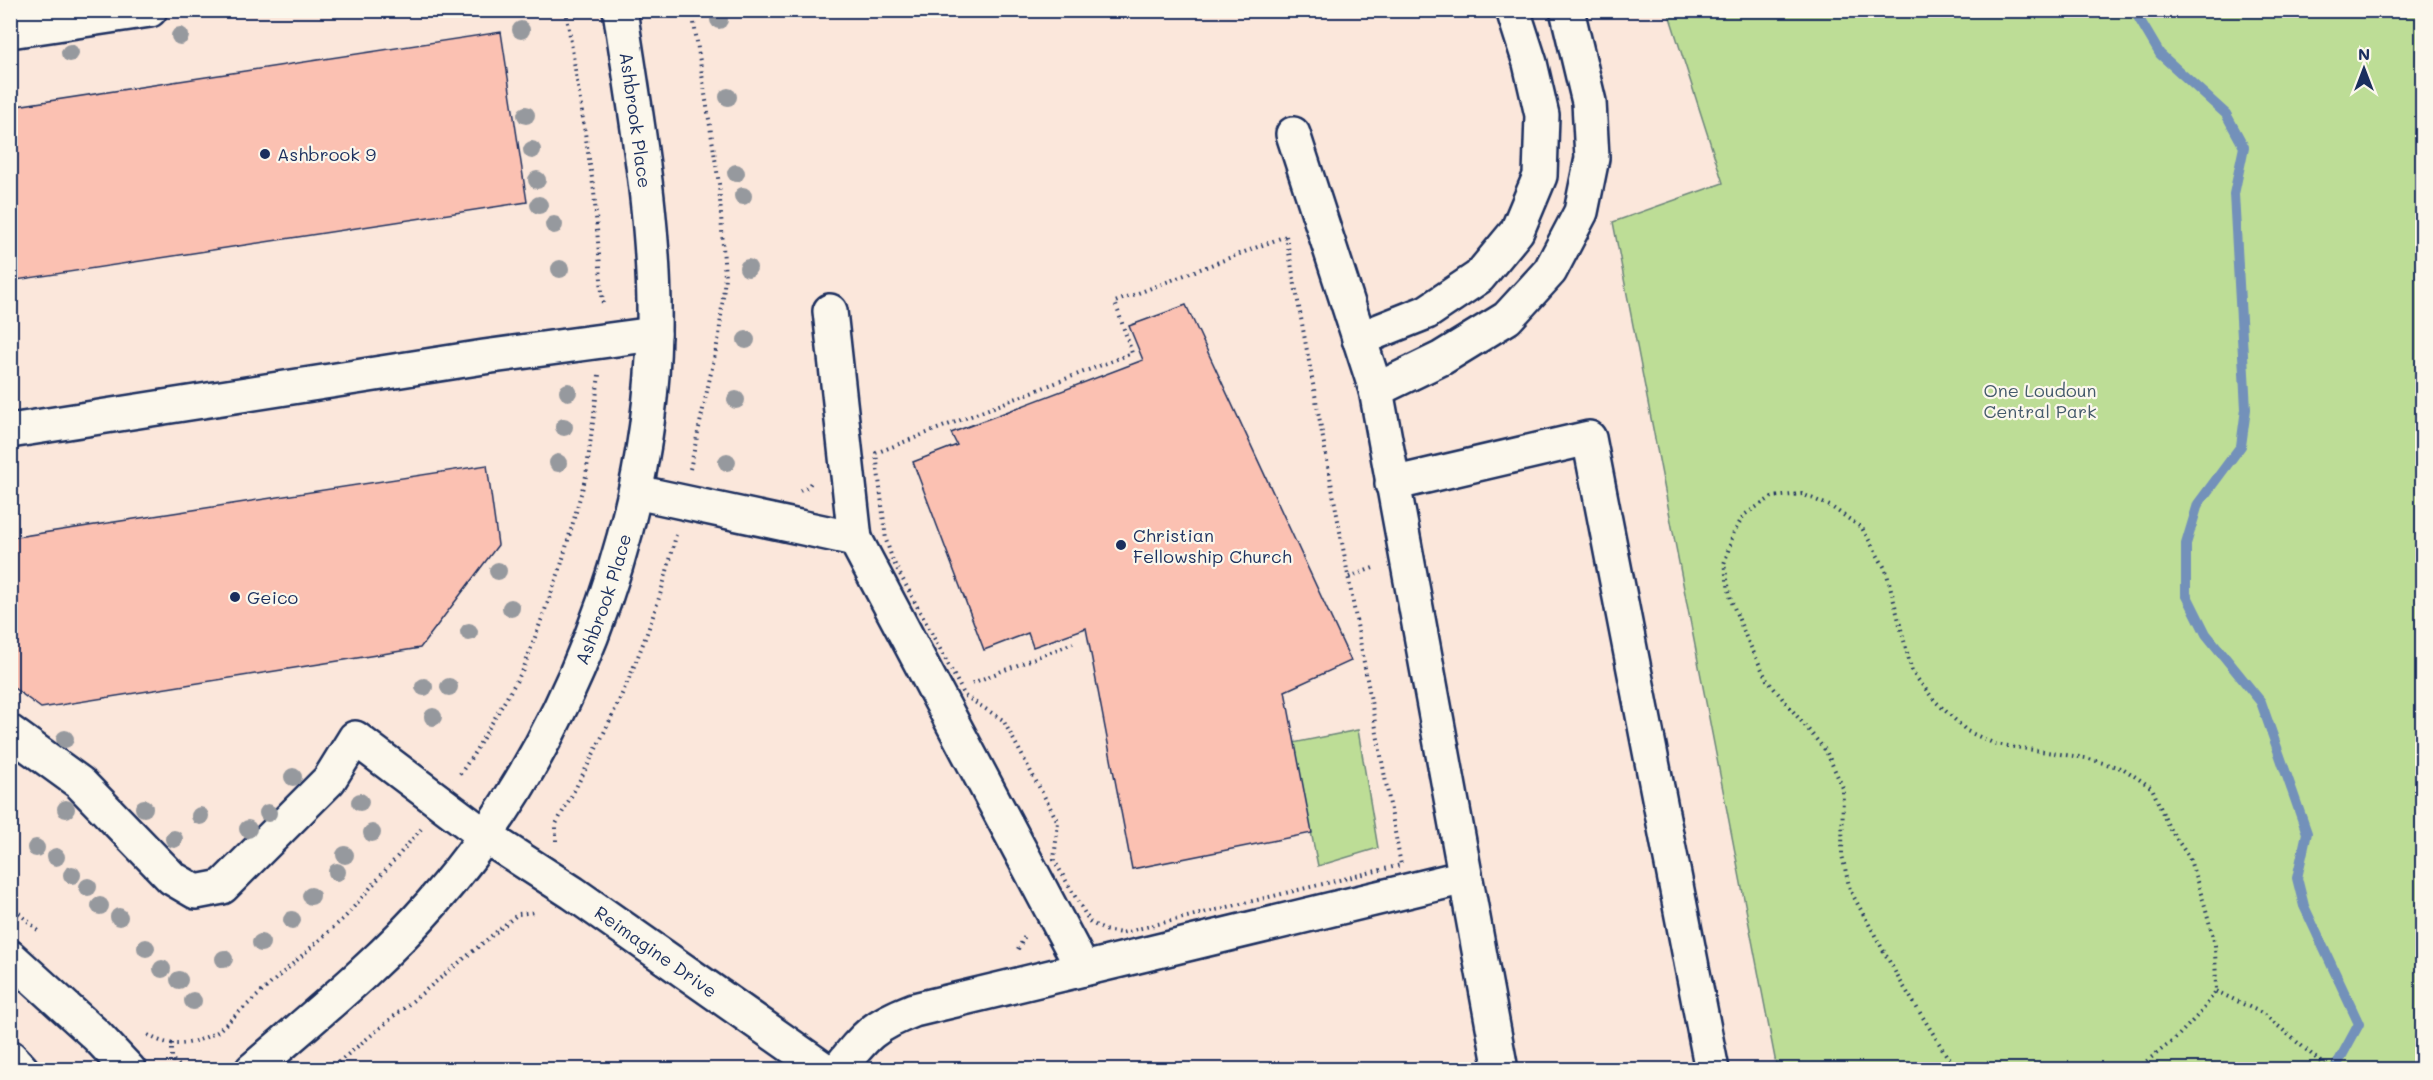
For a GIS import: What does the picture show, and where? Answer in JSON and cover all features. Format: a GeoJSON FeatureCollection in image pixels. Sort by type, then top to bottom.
{"type":"FeatureCollection","features":[{"type":"Feature","properties":{"kind":"street"},"geometry":{"type":"LineString","coordinates":[[10,31],[114,13],[150,10]]}},
{"type":"Feature","properties":{"kind":"street","name":"Ashbrook Place"},"geometry":{"type":"LineString","coordinates":[[252,1070],[382,956],[433,902],[485,836],[547,734],[573,679],[608,592],[636,492],[646,430],[654,334],[650,224],[620,10]]}},
{"type":"Feature","properties":{"kind":"street"},"geometry":{"type":"LineString","coordinates":[[1359,339],[1427,312],[1479,277],[1517,231],[1540,176],[1542,115],[1530,63],[1513,10]]}},
{"type":"Feature","properties":{"kind":"street"},"geometry":{"type":"LineString","coordinates":[[1376,390],[1442,358],[1507,318],[1550,271],[1581,212],[1592,158],[1589,113],[1568,10]]}},
{"type":"Feature","properties":{"kind":"street"},"geometry":{"type":"LineString","coordinates":[[1293,134],[1376,390],[1501,1070]]}},
{"type":"Feature","properties":{"kind":"street"},"geometry":{"type":"LineString","coordinates":[[830,312],[862,454],[855,539],[1057,893],[1083,969]]}},
{"type":"Feature","properties":{"kind":"street"},"geometry":{"type":"LineString","coordinates":[[10,431],[484,357],[654,334]]}},
{"type":"Feature","properties":{"kind":"street"},"geometry":{"type":"LineString","coordinates":[[1392,484],[1590,438],[1712,1070]]}},
{"type":"Feature","properties":{"kind":"street"},"geometry":{"type":"LineString","coordinates":[[636,492],[855,539]]}},
{"type":"Feature","properties":{"kind":"street","name":"Reimagine Drive"},"geometry":{"type":"LineString","coordinates":[[10,732],[80,783],[172,878],[196,892],[222,887],[329,780],[355,738],[485,836],[573,894],[825,1070]]}},
{"type":"Feature","properties":{"kind":"street"},"geometry":{"type":"LineString","coordinates":[[838,1070],[865,1036],[887,1021],[914,1011],[1465,877]]}},
{"type":"Feature","properties":{"kind":"street"},"geometry":{"type":"LineString","coordinates":[[10,957],[97,1036],[129,1070]]}},
{"type":"Feature","properties":{"kind":"street"},"geometry":{"type":"LineString","coordinates":[[10,1057],[22,1070]]}},
{"type":"Feature","properties":{"kind":"path"},"geometry":{"type":"LineString","coordinates":[[566,10],[594,191],[604,342]]}},
{"type":"Feature","properties":{"kind":"path"},"geometry":{"type":"LineString","coordinates":[[793,494],[808,487],[816,474],[819,458],[862,454],[1132,353],[1114,302],[1286,236],[1401,865],[1121,933],[1104,930],[1090,922],[1057,893],[1054,860],[1058,822],[1003,720],[964,696],[893,561],[862,454]]}},
{"type":"Feature","properties":{"kind":"path"},"geometry":{"type":"LineString","coordinates":[[692,461],[699,469]]}},
{"type":"Feature","properties":{"kind":"path"},"geometry":{"type":"LineString","coordinates":[[1964,1070],[1947,1056],[1941,1047],[1850,890],[1842,855],[1843,788],[1826,751],[1767,680],[1731,600],[1724,564],[1734,532],[1744,515],[1772,497],[1803,494],[1830,506],[1862,528],[1886,570],[1912,672],[1935,701],[1967,731],[1995,744],[2086,758],[2124,769],[2152,788],[2169,828],[2188,857],[2205,906],[2215,945],[2216,991],[2202,1011],[2174,1040],[2135,1070]]}},
{"type":"Feature","properties":{"kind":"path"},"geometry":{"type":"LineString","coordinates":[[960,688],[1073,643]]}},
{"type":"Feature","properties":{"kind":"path"},"geometry":{"type":"LineString","coordinates":[[1012,954],[1020,947],[1028,929],[1022,911],[1057,893]]}},
{"type":"Feature","properties":{"kind":"path"},"geometry":{"type":"LineString","coordinates":[[2216,991],[2264,1014],[2330,1070]]}},
{"type":"Feature","properties":{"kind":"path"},"geometry":{"type":"LineString","coordinates":[[172,1043],[172,1059],[184,1070]]}},
{"type":"Feature","properties":{"kind":"green space","name":"One Loudoun Central Park"},"geometry":{"type":"Polygon","coordinates":[[[1668,11],[2422,11],[2422,1069],[1777,1069],[1613,222],[1723,183],[1668,11]]]}},
{"type":"Feature","properties":{"kind":"green space"},"geometry":{"type":"Polygon","coordinates":[[[1358,730],[1378,848],[1318,866],[1293,743],[1358,730]]]}},
{"type":"Feature","properties":{"kind":"building","name":"Ashbrook 9"},"geometry":{"type":"Polygon","coordinates":[[[501,32],[527,202],[10,281],[10,107],[501,32]]]}},
{"type":"Feature","properties":{"kind":"building","name":"Christian Fellowship Church"},"geometry":{"type":"Polygon","coordinates":[[[1186,305],[1351,661],[1285,691],[1312,833],[1132,869],[1086,628],[1033,647],[1028,633],[984,650],[913,462],[957,445],[951,433],[1143,360],[1129,326],[1186,305]]]}},
{"type":"Feature","properties":{"kind":"building","name":"Geico"},"geometry":{"type":"Polygon","coordinates":[[[487,465],[498,545],[420,648],[41,708],[10,685],[10,538],[487,465]]]}},
{"type":"Feature","properties":{"kind":"waterway"},"geometry":{"type":"LineString","coordinates":[[2134,10],[2160,54],[2226,114],[2244,147],[2234,194],[2246,409],[2241,446],[2198,504],[2186,544],[2186,594],[2206,634],[2261,702],[2307,833],[2297,878],[2304,906],[2359,1024],[2334,1070]]}},
{"type":"Feature","properties":{"kind":"place","name":"Ashbrook 9"},"geometry":{"type":"Point","coordinates":[265,154]}},
{"type":"Feature","properties":{"kind":"place","name":"Christian Fellowship Church"},"geometry":{"type":"Point","coordinates":[1121,545]}},
{"type":"Feature","properties":{"kind":"place","name":"Geico"},"geometry":{"type":"Point","coordinates":[235,597]}}]}
